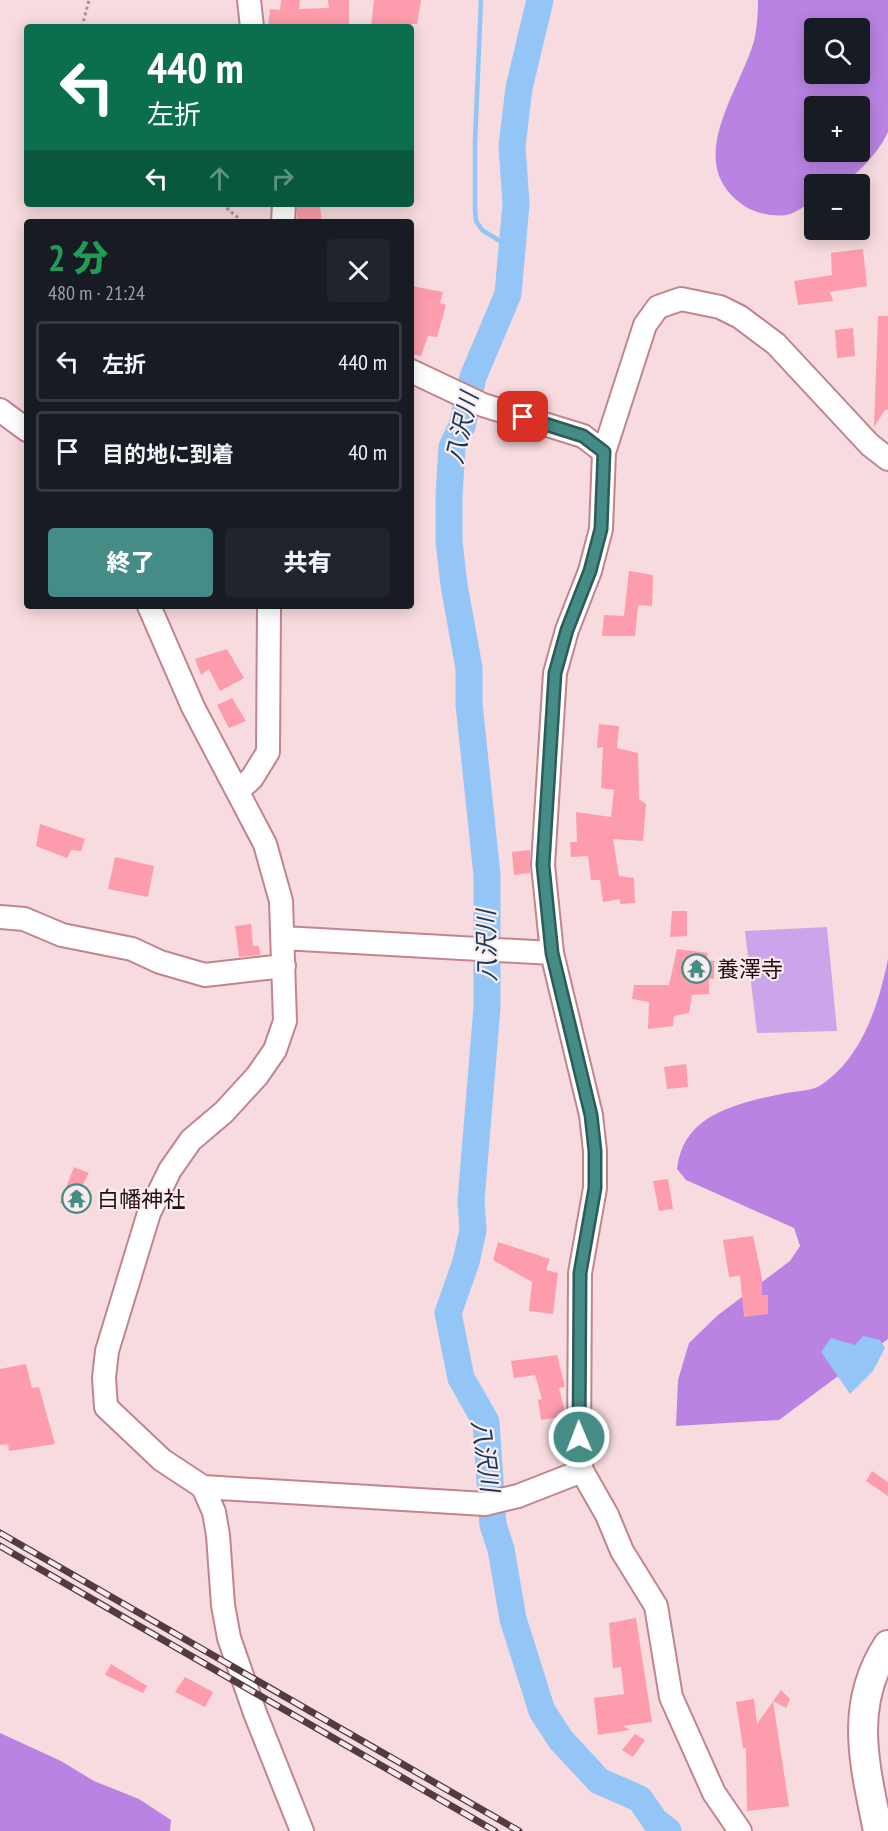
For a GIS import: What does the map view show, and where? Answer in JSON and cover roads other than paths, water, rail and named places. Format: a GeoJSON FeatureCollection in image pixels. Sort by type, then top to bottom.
{"type":"FeatureCollection","features":[{"type":"Feature","properties":{"kind":"main road"},"geometry":{"type":"LineString","coordinates":[[878,1831],[864,1759],[862,1725],[866,1696],[878,1660],[888,1645]]}},
{"type":"Feature","properties":{"kind":"street"},"geometry":{"type":"LineString","coordinates":[[249,0],[252,24]]}},
{"type":"Feature","properties":{"kind":"street"},"geometry":{"type":"LineString","coordinates":[[740,1831],[714,1793],[671,1697],[656,1606],[622,1551],[607,1515],[582,1471],[578,1401],[580,1273],[595,1188],[595,1151],[591,1115],[552,953],[543,865],[555,673],[567,630],[590,571],[601,529],[604,452],[645,325],[658,306],[681,300],[720,307],[740,317],[767,338],[870,445],[888,459]]}},
{"type":"Feature","properties":{"kind":"street"},"geometry":{"type":"LineString","coordinates":[[414,373],[448,391],[483,405],[583,436],[604,452]]}},
{"type":"Feature","properties":{"kind":"street"},"geometry":{"type":"LineString","coordinates":[[0,410],[24,428]]}},
{"type":"Feature","properties":{"kind":"street"},"geometry":{"type":"LineString","coordinates":[[150,609],[193,707],[257,825],[272,866],[281,901],[285,1021],[275,1050],[257,1076],[192,1140],[170,1170],[149,1213],[107,1351],[104,1378],[106,1407],[162,1460],[203,1487],[485,1504],[518,1496],[582,1471]]}},
{"type":"Feature","properties":{"kind":"street"},"geometry":{"type":"LineString","coordinates":[[238,791],[252,778],[268,752],[269,609]]}},
{"type":"Feature","properties":{"kind":"street"},"geometry":{"type":"LineString","coordinates":[[0,916],[24,919],[62,935],[132,949],[160,962],[205,975],[284,966]]}},
{"type":"Feature","properties":{"kind":"street"},"geometry":{"type":"LineString","coordinates":[[283,938],[552,953]]}},
{"type":"Feature","properties":{"kind":"street"},"geometry":{"type":"LineString","coordinates":[[203,1487],[214,1512],[218,1535],[223,1605],[229,1638],[255,1713],[302,1831]]}},
{"type":"Feature","properties":{"kind":"water"},"geometry":{"type":"Polygon","coordinates":[[[863,1336],[880,1340],[885,1348],[873,1371],[850,1394],[821,1352],[831,1338],[855,1345],[863,1336]]]}},
{"type":"Feature","properties":{"kind":"waterway"},"geometry":{"type":"LineString","coordinates":[[481,0],[475,142],[476,221],[482,230],[513,249]]}},
{"type":"Feature","properties":{"kind":"waterway","name":"八沢川"},"geometry":{"type":"LineString","coordinates":[[540,0],[519,88],[512,146],[516,204],[508,294],[473,377],[462,426],[452,447],[449,541],[454,585],[469,668],[469,704],[487,875],[487,1007],[471,1201],[473,1230],[466,1262],[448,1313],[461,1378],[486,1422],[493,1525],[501,1549],[513,1619],[542,1711],[561,1740],[599,1781],[640,1799],[655,1821],[668,1831]]}},
{"type":"Feature","properties":{"kind":"railway"},"geometry":{"type":"LineString","coordinates":[[0,1533],[519,1831]]}},
{"type":"Feature","properties":{"kind":"railway"},"geometry":{"type":"LineString","coordinates":[[0,1546],[495,1831]]}},
{"type":"Feature","properties":{"kind":"place","name":"養澤寺"},"geometry":{"type":"Point","coordinates":[696,969]}},
{"type":"Feature","properties":{"kind":"place","name":"白幡神社"},"geometry":{"type":"Point","coordinates":[76,1199]}}]}
